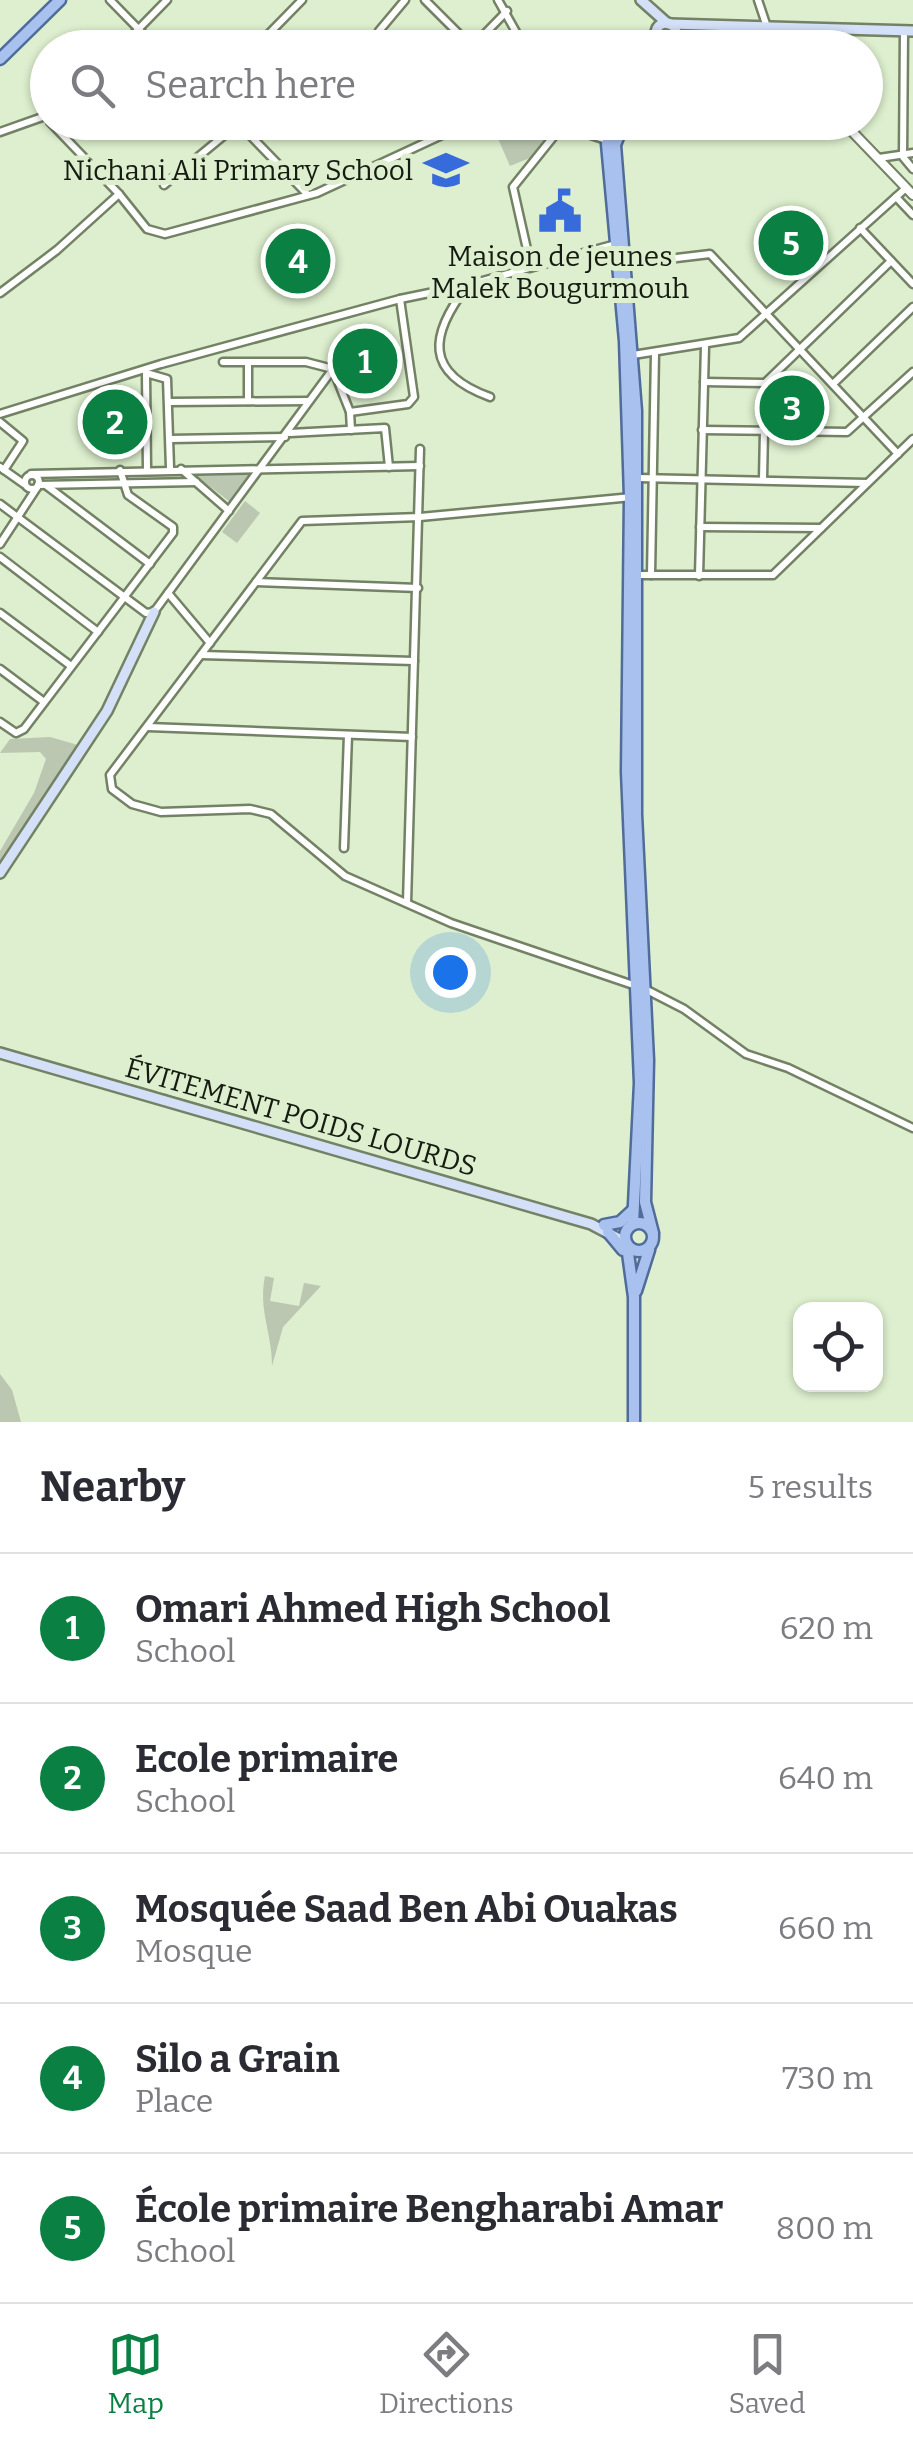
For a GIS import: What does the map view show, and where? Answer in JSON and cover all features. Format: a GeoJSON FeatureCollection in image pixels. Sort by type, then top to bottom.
{"type":"FeatureCollection","features":[{"type":"Feature","properties":{"kind":"main road"},"geometry":{"type":"LineString","coordinates":[[0,59],[60,0]]}},
{"type":"Feature","properties":{"kind":"main road"},"geometry":{"type":"LineString","coordinates":[[644,4],[669,24]]}},
{"type":"Feature","properties":{"kind":"main road"},"geometry":{"type":"LineString","coordinates":[[644,4],[655,30]]}},
{"type":"Feature","properties":{"kind":"main road"},"geometry":{"type":"LineString","coordinates":[[659,30],[669,24],[874,30]]}},
{"type":"Feature","properties":{"kind":"main road"},"geometry":{"type":"LineString","coordinates":[[669,24],[669,30]]}},
{"type":"Feature","properties":{"kind":"main road"},"geometry":{"type":"LineString","coordinates":[[686,30],[694,25]]}},
{"type":"Feature","properties":{"kind":"main road"},"geometry":{"type":"LineString","coordinates":[[883,30],[909,31]]}},
{"type":"Feature","properties":{"kind":"main road"},"geometry":{"type":"LineString","coordinates":[[611,141],[638,574],[635,754],[645,1202],[652,1239],[634,1297]]}},
{"type":"Feature","properties":{"kind":"main road"},"geometry":{"type":"LineString","coordinates":[[611,141],[634,355],[638,478],[634,497],[627,772],[641,988],[636,1205],[626,1244],[634,1297],[634,1422]]}},
{"type":"Feature","properties":{"kind":"main road"},"geometry":{"type":"LineString","coordinates":[[0,874],[107,712],[154,612]]}},
{"type":"Feature","properties":{"kind":"main road","name":"ÉVITEMENT POIDS LOURDS"},"geometry":{"type":"LineString","coordinates":[[0,1053],[590,1224],[606,1228],[632,1225]]}},
{"type":"Feature","properties":{"kind":"main road"},"geometry":{"type":"LineString","coordinates":[[606,1228],[620,1222],[636,1205]]}},
{"type":"Feature","properties":{"kind":"main road"},"geometry":{"type":"LineString","coordinates":[[632,1225],[642,1223],[652,1239]]}},
{"type":"Feature","properties":{"kind":"main road"},"geometry":{"type":"LineString","coordinates":[[606,1228],[640,1252],[652,1239]]}},
{"type":"Feature","properties":{"kind":"main road"},"geometry":{"type":"LineString","coordinates":[[606,1228],[630,1268]]}},
{"type":"Feature","properties":{"kind":"street"},"geometry":{"type":"LineString","coordinates":[[110,0],[139,30],[165,0]]}},
{"type":"Feature","properties":{"kind":"street"},"geometry":{"type":"LineString","coordinates":[[381,30],[405,0]]}},
{"type":"Feature","properties":{"kind":"street"},"geometry":{"type":"LineString","coordinates":[[425,0],[455,30]]}},
{"type":"Feature","properties":{"kind":"street"},"geometry":{"type":"LineString","coordinates":[[758,0],[767,27]]}},
{"type":"Feature","properties":{"kind":"street"},"geometry":{"type":"LineString","coordinates":[[272,30],[299,1]]}},
{"type":"Feature","properties":{"kind":"street"},"geometry":{"type":"LineString","coordinates":[[501,1],[516,30]]}},
{"type":"Feature","properties":{"kind":"street"},"geometry":{"type":"LineString","coordinates":[[489,30],[507,11]]}},
{"type":"Feature","properties":{"kind":"street"},"geometry":{"type":"LineString","coordinates":[[750,26],[754,30]]}},
{"type":"Feature","properties":{"kind":"street"},"geometry":{"type":"LineString","coordinates":[[909,31],[902,156],[913,169]]}},
{"type":"Feature","properties":{"kind":"street"},"geometry":{"type":"LineString","coordinates":[[0,132],[30,124]]}},
{"type":"Feature","properties":{"kind":"street"},"geometry":{"type":"LineString","coordinates":[[68,140],[147,229],[165,234],[308,195],[430,140]]}},
{"type":"Feature","properties":{"kind":"street"},"geometry":{"type":"LineString","coordinates":[[164,185],[218,140]]}},
{"type":"Feature","properties":{"kind":"street"},"geometry":{"type":"LineString","coordinates":[[255,140],[308,195]]}},
{"type":"Feature","properties":{"kind":"street"},"geometry":{"type":"LineString","coordinates":[[530,267],[513,187],[551,140]]}},
{"type":"Feature","properties":{"kind":"street"},"geometry":{"type":"LineString","coordinates":[[634,355],[734,342],[896,197],[909,192],[861,140]]}},
{"type":"Feature","properties":{"kind":"street"},"geometry":{"type":"LineString","coordinates":[[878,158],[913,154]]}},
{"type":"Feature","properties":{"kind":"street"},"geometry":{"type":"LineString","coordinates":[[0,293],[57,250],[119,194]]}},
{"type":"Feature","properties":{"kind":"street"},"geometry":{"type":"LineString","coordinates":[[896,197],[913,215]]}},
{"type":"Feature","properties":{"kind":"street"},"geometry":{"type":"LineString","coordinates":[[860,228],[913,284]]}},
{"type":"Feature","properties":{"kind":"street"},"geometry":{"type":"LineString","coordinates":[[0,414],[400,299],[468,285],[617,243]]}},
{"type":"Feature","properties":{"kind":"street"},"geometry":{"type":"LineString","coordinates":[[626,264],[710,254],[898,454]]}},
{"type":"Feature","properties":{"kind":"street"},"geometry":{"type":"LineString","coordinates":[[763,479],[765,383],[891,260]]}},
{"type":"Feature","properties":{"kind":"street"},"geometry":{"type":"LineString","coordinates":[[468,285],[445,316],[439,354],[454,380],[490,397]]}},
{"type":"Feature","properties":{"kind":"street"},"geometry":{"type":"LineString","coordinates":[[350,412],[408,404],[414,397],[400,299]]}},
{"type":"Feature","properties":{"kind":"street"},"geometry":{"type":"LineString","coordinates":[[833,384],[913,307]]}},
{"type":"Feature","properties":{"kind":"street"},"geometry":{"type":"LineString","coordinates":[[699,576],[705,346]]}},
{"type":"Feature","properties":{"kind":"street"},"geometry":{"type":"LineString","coordinates":[[650,575],[655,353]]}},
{"type":"Feature","properties":{"kind":"street"},"geometry":{"type":"LineString","coordinates":[[224,362],[306,362],[332,369]]}},
{"type":"Feature","properties":{"kind":"street"},"geometry":{"type":"LineString","coordinates":[[248,364],[248,401]]}},
{"type":"Feature","properties":{"kind":"street"},"geometry":{"type":"LineString","coordinates":[[332,369],[350,412],[351,430]]}},
{"type":"Feature","properties":{"kind":"street"},"geometry":{"type":"LineString","coordinates":[[0,504],[146,613],[154,612],[288,435],[332,369]]}},
{"type":"Feature","properties":{"kind":"street"},"geometry":{"type":"LineString","coordinates":[[145,371],[167,379],[170,468]]}},
{"type":"Feature","properties":{"kind":"street"},"geometry":{"type":"LineString","coordinates":[[145,371],[147,468]]}},
{"type":"Feature","properties":{"kind":"street"},"geometry":{"type":"LineString","coordinates":[[702,430],[847,432],[913,372]]}},
{"type":"Feature","properties":{"kind":"street"},"geometry":{"type":"LineString","coordinates":[[704,382],[765,383]]}},
{"type":"Feature","properties":{"kind":"street"},"geometry":{"type":"LineString","coordinates":[[169,402],[310,401]]}},
{"type":"Feature","properties":{"kind":"street"},"geometry":{"type":"LineString","coordinates":[[0,422],[23,441],[2,469],[30,489],[196,482]]}},
{"type":"Feature","properties":{"kind":"street"},"geometry":{"type":"LineString","coordinates":[[170,439],[387,429],[389,467]]}},
{"type":"Feature","properties":{"kind":"street"},"geometry":{"type":"LineString","coordinates":[[638,574],[774,575],[913,439]]}},
{"type":"Feature","properties":{"kind":"street"},"geometry":{"type":"LineString","coordinates":[[407,903],[420,449]]}},
{"type":"Feature","properties":{"kind":"street"},"geometry":{"type":"LineString","coordinates":[[32,474],[147,468],[420,466]]}},
{"type":"Feature","properties":{"kind":"street"},"geometry":{"type":"LineString","coordinates":[[180,468],[229,511]]}},
{"type":"Feature","properties":{"kind":"street"},"geometry":{"type":"LineString","coordinates":[[0,722],[19,732],[174,530],[128,495],[120,470]]}},
{"type":"Feature","properties":{"kind":"street"},"geometry":{"type":"LineString","coordinates":[[25,484],[32,474]]}},
{"type":"Feature","properties":{"kind":"street"},"geometry":{"type":"LineString","coordinates":[[32,474],[40,486],[150,564]]}},
{"type":"Feature","properties":{"kind":"street"},"geometry":{"type":"LineString","coordinates":[[638,478],[869,483]]}},
{"type":"Feature","properties":{"kind":"street"},"geometry":{"type":"LineString","coordinates":[[0,544],[40,486]]}},
{"type":"Feature","properties":{"kind":"street"},"geometry":{"type":"LineString","coordinates":[[634,497],[420,518],[302,521],[110,775],[112,789],[121,797],[162,812],[250,809],[271,814],[330,866],[451,923],[641,988],[684,1009],[746,1054],[788,1068],[913,1128]]}},
{"type":"Feature","properties":{"kind":"street"},"geometry":{"type":"LineString","coordinates":[[700,527],[823,528]]}},
{"type":"Feature","properties":{"kind":"street"},"geometry":{"type":"LineString","coordinates":[[0,557],[98,632]]}},
{"type":"Feature","properties":{"kind":"street"},"geometry":{"type":"LineString","coordinates":[[256,582],[418,588]]}},
{"type":"Feature","properties":{"kind":"street"},"geometry":{"type":"LineString","coordinates":[[168,594],[210,643]]}},
{"type":"Feature","properties":{"kind":"street"},"geometry":{"type":"LineString","coordinates":[[0,613],[71,666]]}},
{"type":"Feature","properties":{"kind":"street"},"geometry":{"type":"LineString","coordinates":[[201,655],[414,661]]}},
{"type":"Feature","properties":{"kind":"street"},"geometry":{"type":"LineString","coordinates":[[0,668],[44,702]]}},
{"type":"Feature","properties":{"kind":"street"},"geometry":{"type":"LineString","coordinates":[[148,727],[412,737]]}},
{"type":"Feature","properties":{"kind":"street"},"geometry":{"type":"LineString","coordinates":[[344,848],[348,735]]}},
{"type":"Feature","properties":{"kind":"green space"},"geometry":{"type":"Polygon","coordinates":[[[499,140],[545,140],[530,158],[510,166],[499,140]]]}},
{"type":"Feature","properties":{"kind":"green space"},"geometry":{"type":"Polygon","coordinates":[[[251,472],[230,502],[194,474],[251,472]]]}},
{"type":"Feature","properties":{"kind":"green space"},"geometry":{"type":"Polygon","coordinates":[[[245,501],[260,513],[237,543],[222,532],[245,501]]]}},
{"type":"Feature","properties":{"kind":"green space"},"geometry":{"type":"Polygon","coordinates":[[[50,737],[78,745],[0,862],[0,851],[34,793],[46,759],[40,752],[0,753],[10,739],[50,737]]]}},
{"type":"Feature","properties":{"kind":"green space"},"geometry":{"type":"Polygon","coordinates":[[[265,1276],[274,1278],[270,1301],[299,1306],[304,1283],[321,1286],[283,1327],[272,1366],[263,1300],[265,1276]]]}},
{"type":"Feature","properties":{"kind":"green space"},"geometry":{"type":"Polygon","coordinates":[[[0,1374],[12,1390],[21,1422],[0,1422],[0,1374]]]}},
{"type":"Feature","properties":{"kind":"place","name":"Nichani Ali Primary School"},"geometry":{"type":"Point","coordinates":[446,170]}},
{"type":"Feature","properties":{"kind":"place","name":"Maison de jeunes Malek Bougurmouh"},"geometry":{"type":"Point","coordinates":[560,211]}},
{"type":"Feature","properties":{"kind":"place","name":"École primaire Bengharabi Amar"},"geometry":{"type":"Point","coordinates":[791,243]}},
{"type":"Feature","properties":{"kind":"place","name":"Silo a Grain"},"geometry":{"type":"Point","coordinates":[298,261]}},
{"type":"Feature","properties":{"kind":"place","name":"Omari Ahmed High School"},"geometry":{"type":"Point","coordinates":[365,361]}},
{"type":"Feature","properties":{"kind":"place","name":"Mosquée Saad Ben Abi Ouakas"},"geometry":{"type":"Point","coordinates":[792,408]}},
{"type":"Feature","properties":{"kind":"place","name":"Ecole primaire"},"geometry":{"type":"Point","coordinates":[115,422]}}]}
